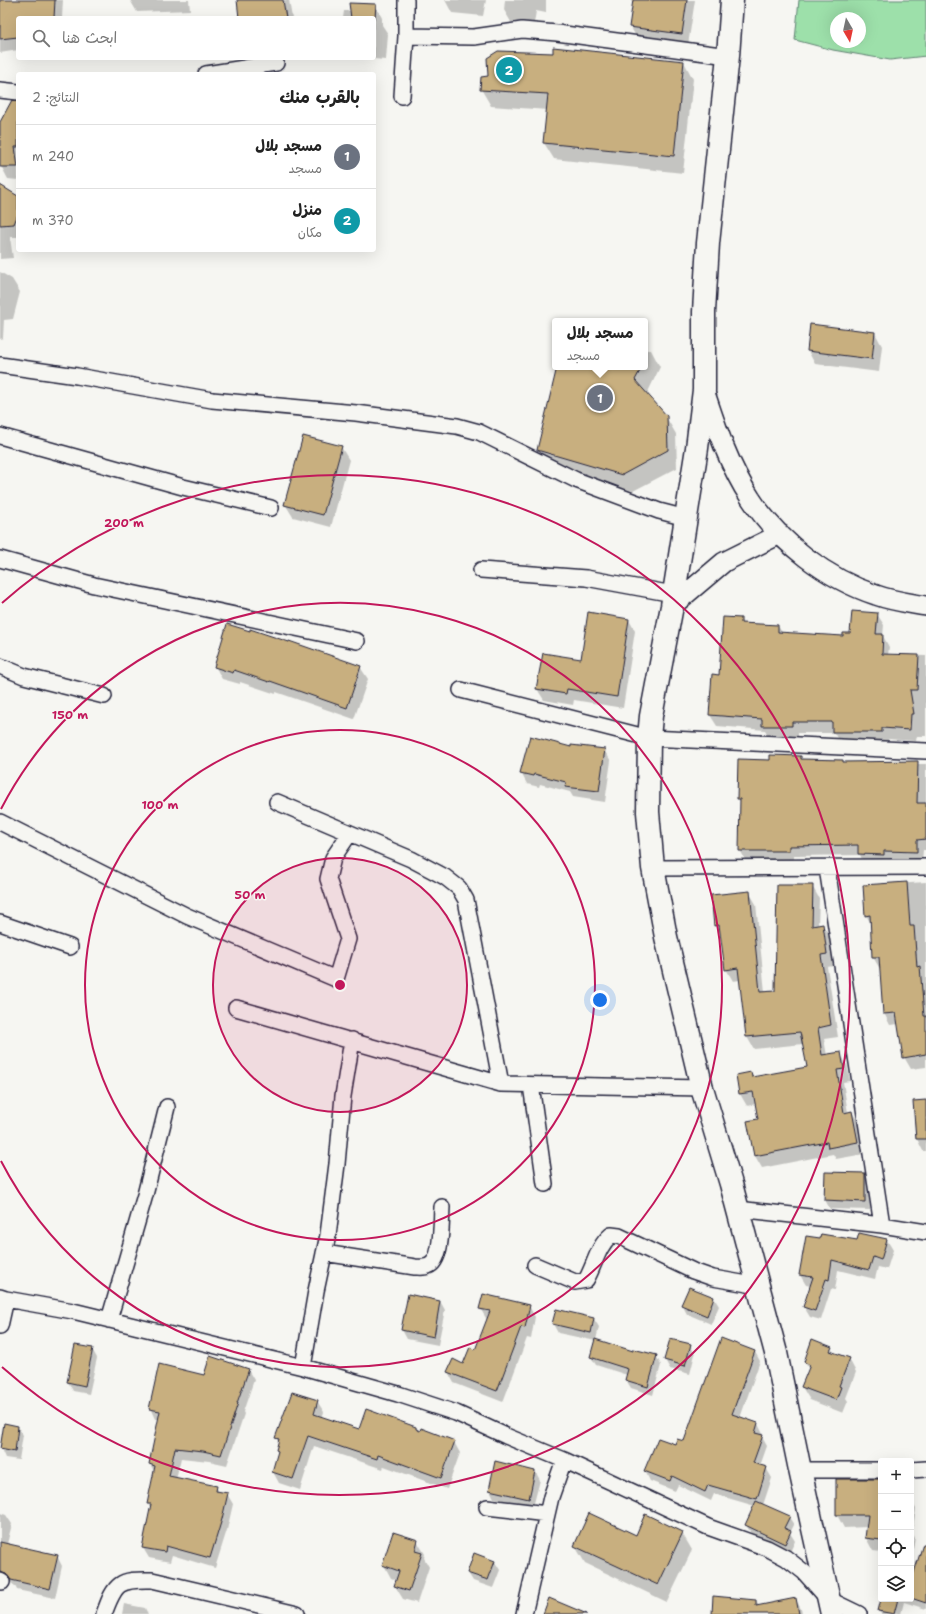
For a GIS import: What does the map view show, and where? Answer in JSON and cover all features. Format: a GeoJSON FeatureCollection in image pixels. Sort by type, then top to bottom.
{"type":"FeatureCollection","features":[{"type":"Feature","properties":{"kind":"main road"},"geometry":{"type":"LineString","coordinates":[[732,0],[728,56],[708,243],[704,312],[704,390],[686,518],[651,716],[649,738],[648,812],[653,868],[666,937],[702,1088],[738,1208],[776,1353],[830,1606]]}},
{"type":"Feature","properties":{"kind":"street"},"geometry":{"type":"LineString","coordinates":[[402,96],[406,36],[406,0]]}},
{"type":"Feature","properties":{"kind":"street"},"geometry":{"type":"LineString","coordinates":[[406,36],[474,37],[522,30],[564,34],[728,56]]}},
{"type":"Feature","properties":{"kind":"street"},"geometry":{"type":"LineString","coordinates":[[219,72],[276,63]]}},
{"type":"Feature","properties":{"kind":"street"},"geometry":{"type":"LineString","coordinates":[[0,90],[16,92]]}},
{"type":"Feature","properties":{"kind":"street"},"geometry":{"type":"LineString","coordinates":[[0,365],[77,376],[212,400],[356,413],[457,426],[479,432],[576,480],[659,511],[686,518]]}},
{"type":"Feature","properties":{"kind":"street"},"geometry":{"type":"LineString","coordinates":[[704,390],[718,433],[739,479],[763,516],[780,534],[809,560],[838,580],[876,596],[926,606]]}},
{"type":"Feature","properties":{"kind":"street"},"geometry":{"type":"LineString","coordinates":[[0,436],[183,487],[271,508]]}},
{"type":"Feature","properties":{"kind":"street"},"geometry":{"type":"LineString","coordinates":[[481,570],[586,578],[672,600],[724,562],[780,534]]}},
{"type":"Feature","properties":{"kind":"street"},"geometry":{"type":"LineString","coordinates":[[0,559],[94,585],[356,641]]}},
{"type":"Feature","properties":{"kind":"street"},"geometry":{"type":"LineString","coordinates":[[0,666],[24,676],[104,696]]}},
{"type":"Feature","properties":{"kind":"street"},"geometry":{"type":"LineString","coordinates":[[460,690],[649,738],[926,751]]}},
{"type":"Feature","properties":{"kind":"street"},"geometry":{"type":"LineString","coordinates":[[277,802],[411,859],[445,877],[459,888],[466,900],[500,1084]]}},
{"type":"Feature","properties":{"kind":"street"},"geometry":{"type":"LineString","coordinates":[[0,822],[187,916],[336,979],[348,939],[328,879],[333,858],[350,833]]}},
{"type":"Feature","properties":{"kind":"street"},"geometry":{"type":"LineString","coordinates":[[653,868],[926,867]]}},
{"type":"Feature","properties":{"kind":"street"},"geometry":{"type":"LineString","coordinates":[[827,868],[882,1224]]}},
{"type":"Feature","properties":{"kind":"street"},"geometry":{"type":"LineString","coordinates":[[0,923],[70,947]]}},
{"type":"Feature","properties":{"kind":"street"},"geometry":{"type":"LineString","coordinates":[[236,1008],[352,1040],[500,1084],[702,1088]]}},
{"type":"Feature","properties":{"kind":"street"},"geometry":{"type":"LineString","coordinates":[[303,1367],[330,1221],[343,1096],[352,1040]]}},
{"type":"Feature","properties":{"kind":"street"},"geometry":{"type":"LineString","coordinates":[[531,1085],[545,1184]]}},
{"type":"Feature","properties":{"kind":"street"},"geometry":{"type":"LineString","coordinates":[[109,1320],[145,1195],[167,1107]]}},
{"type":"Feature","properties":{"kind":"street"},"geometry":{"type":"LineString","coordinates":[[324,1253],[415,1267],[429,1266],[434,1260],[439,1248],[442,1207]]}},
{"type":"Feature","properties":{"kind":"street"},"geometry":{"type":"LineString","coordinates":[[738,1208],[882,1224],[926,1232]]}},
{"type":"Feature","properties":{"kind":"street"},"geometry":{"type":"LineString","coordinates":[[535,1265],[575,1282],[586,1280],[596,1255],[606,1240],[611,1236],[619,1236],[694,1271],[713,1278],[759,1286]]}},
{"type":"Feature","properties":{"kind":"street"},"geometry":{"type":"LineString","coordinates":[[0,1326],[3,1298],[73,1311],[303,1367],[398,1394],[456,1413],[564,1460],[708,1527],[767,1548],[786,1558],[804,1572],[830,1606],[859,1614]]}},
{"type":"Feature","properties":{"kind":"street"},"geometry":{"type":"LineString","coordinates":[[524,1614],[551,1496],[564,1460]]}},
{"type":"Feature","properties":{"kind":"street"},"geometry":{"type":"LineString","coordinates":[[914,1470],[926,1469]]}},
{"type":"Feature","properties":{"kind":"street"},"geometry":{"type":"LineString","coordinates":[[800,1470],[878,1470]]}},
{"type":"Feature","properties":{"kind":"street"},"geometry":{"type":"LineString","coordinates":[[487,1507],[547,1514]]}},
{"type":"Feature","properties":{"kind":"street"},"geometry":{"type":"LineString","coordinates":[[104,1614],[116,1588],[126,1581],[132,1580],[152,1580],[297,1614]]}},
{"type":"Feature","properties":{"kind":"green space"},"geometry":{"type":"Polygon","coordinates":[[[799,0],[926,0],[926,56],[890,60],[833,50],[795,40],[799,0]]]}},
{"type":"Feature","properties":{"kind":"building"},"geometry":{"type":"Polygon","coordinates":[[[0,0],[55,0],[54,16],[16,16],[16,37],[0,39],[0,0]]]}},
{"type":"Feature","properties":{"kind":"building"},"geometry":{"type":"Polygon","coordinates":[[[237,0],[283,0],[286,16],[239,16],[237,0]]]}},
{"type":"Feature","properties":{"kind":"building"},"geometry":{"type":"Polygon","coordinates":[[[633,0],[687,0],[682,34],[629,27],[633,0]]]}},
{"type":"Feature","properties":{"kind":"building"},"geometry":{"type":"Polygon","coordinates":[[[349,3],[376,4],[375,16],[351,16],[349,3]]]}},
{"type":"Feature","properties":{"kind":"building"},"geometry":{"type":"Polygon","coordinates":[[[553,47],[684,61],[674,156],[543,143],[548,94],[480,90],[481,77],[488,76],[487,58],[498,51],[553,53],[553,47]]]}},
{"type":"Feature","properties":{"kind":"building"},"geometry":{"type":"Polygon","coordinates":[[[12,100],[16,101],[16,167],[0,167],[0,122],[12,100]]]}},
{"type":"Feature","properties":{"kind":"building"},"geometry":{"type":"Polygon","coordinates":[[[0,185],[16,195],[16,219],[14,224],[0,225],[0,185]]]}},
{"type":"Feature","properties":{"kind":"building"},"geometry":{"type":"Polygon","coordinates":[[[810,324],[875,332],[872,359],[807,351],[810,324]]]}},
{"type":"Feature","properties":{"kind":"building"},"geometry":{"type":"Polygon","coordinates":[[[556,370],[640,370],[635,380],[667,416],[668,450],[622,475],[537,450],[556,370]]]}},
{"type":"Feature","properties":{"kind":"building"},"geometry":{"type":"Polygon","coordinates":[[[303,436],[342,446],[323,515],[284,505],[303,436]]]}},
{"type":"Feature","properties":{"kind":"building"},"geometry":{"type":"Polygon","coordinates":[[[852,611],[878,613],[876,634],[883,634],[882,654],[919,655],[917,690],[910,690],[914,714],[911,714],[910,730],[882,728],[882,732],[832,732],[832,722],[792,722],[792,726],[762,726],[762,719],[709,715],[712,674],[719,675],[723,617],[741,618],[741,623],[778,625],[778,632],[843,636],[843,633],[850,633],[852,611]]]}},
{"type":"Feature","properties":{"kind":"building"},"geometry":{"type":"Polygon","coordinates":[[[588,612],[629,619],[617,697],[567,689],[566,694],[536,689],[543,653],[581,659],[588,612]]]}},
{"type":"Feature","properties":{"kind":"building"},"geometry":{"type":"Polygon","coordinates":[[[227,624],[250,631],[250,629],[289,641],[361,666],[347,708],[270,681],[269,682],[234,670],[233,673],[214,667],[227,624]]]}},
{"type":"Feature","properties":{"kind":"building"},"geometry":{"type":"Polygon","coordinates":[[[530,736],[571,747],[571,745],[605,749],[599,791],[565,787],[566,782],[534,774],[533,776],[520,773],[530,736]]]}},
{"type":"Feature","properties":{"kind":"building"},"geometry":{"type":"Polygon","coordinates":[[[770,755],[801,756],[801,759],[843,760],[843,762],[918,761],[917,803],[926,803],[926,839],[917,840],[917,852],[884,851],[884,855],[858,854],[858,845],[789,846],[789,851],[739,851],[740,799],[737,799],[738,759],[770,760],[770,755]]]}},
{"type":"Feature","properties":{"kind":"building"},"geometry":{"type":"Polygon","coordinates":[[[907,882],[910,926],[914,926],[917,967],[920,966],[924,1016],[926,1016],[926,1054],[903,1058],[896,1013],[883,1014],[879,957],[872,957],[870,915],[865,916],[863,885],[907,882]]]}},
{"type":"Feature","properties":{"kind":"building"},"geometry":{"type":"Polygon","coordinates":[[[777,885],[813,885],[812,926],[823,924],[827,954],[821,955],[831,1025],[818,1028],[822,1055],[841,1052],[844,1069],[837,1070],[844,1113],[852,1111],[858,1142],[828,1148],[827,1142],[754,1156],[747,1121],[758,1119],[753,1092],[739,1094],[736,1075],[751,1072],[752,1077],[807,1067],[800,1032],[746,1037],[738,968],[725,970],[719,925],[714,926],[711,895],[750,891],[760,992],[775,991],[777,885]]]}},
{"type":"Feature","properties":{"kind":"building"},"geometry":{"type":"Polygon","coordinates":[[[926,1100],[926,1139],[916,1139],[913,1101],[926,1100]]]}},
{"type":"Feature","properties":{"kind":"building"},"geometry":{"type":"Polygon","coordinates":[[[825,1172],[865,1173],[865,1202],[824,1200],[825,1172]]]}},
{"type":"Feature","properties":{"kind":"building"},"geometry":{"type":"Polygon","coordinates":[[[859,1233],[887,1239],[881,1260],[873,1257],[869,1270],[832,1260],[829,1280],[826,1279],[815,1311],[803,1307],[813,1277],[799,1275],[806,1236],[820,1238],[821,1234],[857,1240],[859,1233]]]}},
{"type":"Feature","properties":{"kind":"building"},"geometry":{"type":"Polygon","coordinates":[[[689,1287],[714,1297],[707,1316],[681,1305],[689,1287]]]}},
{"type":"Feature","properties":{"kind":"building"},"geometry":{"type":"Polygon","coordinates":[[[408,1294],[440,1301],[434,1337],[401,1330],[408,1294]]]}},
{"type":"Feature","properties":{"kind":"building"},"geometry":{"type":"Polygon","coordinates":[[[483,1294],[530,1305],[525,1328],[521,1327],[497,1391],[447,1372],[453,1359],[463,1364],[470,1347],[475,1350],[490,1311],[479,1309],[483,1294]]]}},
{"type":"Feature","properties":{"kind":"building"},"geometry":{"type":"Polygon","coordinates":[[[556,1309],[594,1318],[591,1333],[552,1324],[556,1309]]]}},
{"type":"Feature","properties":{"kind":"building"},"geometry":{"type":"Polygon","coordinates":[[[721,1338],[755,1351],[732,1414],[758,1423],[755,1433],[763,1435],[753,1463],[767,1467],[757,1499],[708,1485],[705,1492],[672,1476],[670,1481],[644,1471],[658,1438],[675,1444],[677,1439],[684,1441],[721,1338]]]}},
{"type":"Feature","properties":{"kind":"building"},"geometry":{"type":"Polygon","coordinates":[[[595,1339],[633,1351],[633,1349],[657,1355],[648,1387],[625,1380],[628,1369],[590,1357],[595,1339]]]}},
{"type":"Feature","properties":{"kind":"building"},"geometry":{"type":"Polygon","coordinates":[[[670,1339],[691,1344],[685,1366],[664,1360],[670,1339]]]}},
{"type":"Feature","properties":{"kind":"building"},"geometry":{"type":"Polygon","coordinates":[[[812,1339],[832,1347],[830,1351],[850,1358],[839,1386],[841,1387],[836,1400],[801,1387],[810,1365],[804,1362],[812,1339]]]}},
{"type":"Feature","properties":{"kind":"building"},"geometry":{"type":"Polygon","coordinates":[[[75,1345],[93,1348],[85,1386],[67,1382],[75,1345]]]}},
{"type":"Feature","properties":{"kind":"building"},"geometry":{"type":"Polygon","coordinates":[[[210,1356],[249,1369],[221,1455],[203,1451],[175,1448],[169,1476],[217,1486],[216,1491],[228,1493],[210,1558],[166,1546],[165,1552],[142,1548],[151,1504],[147,1504],[155,1466],[149,1464],[160,1411],[149,1409],[159,1364],[204,1375],[210,1356]]]}},
{"type":"Feature","properties":{"kind":"building"},"geometry":{"type":"Polygon","coordinates":[[[292,1392],[318,1400],[314,1414],[359,1429],[366,1409],[416,1427],[416,1429],[420,1431],[421,1428],[455,1441],[441,1478],[378,1455],[377,1459],[308,1436],[293,1479],[272,1472],[278,1451],[276,1450],[279,1439],[275,1438],[292,1392]]]}},
{"type":"Feature","properties":{"kind":"building"},"geometry":{"type":"Polygon","coordinates":[[[4,1423],[18,1426],[15,1452],[0,1449],[4,1423]]]}},
{"type":"Feature","properties":{"kind":"building"},"geometry":{"type":"Polygon","coordinates":[[[495,1461],[535,1471],[529,1499],[489,1490],[495,1461]]]}},
{"type":"Feature","properties":{"kind":"building"},"geometry":{"type":"Polygon","coordinates":[[[836,1479],[878,1479],[878,1540],[865,1538],[868,1515],[836,1515],[836,1479]]]}},
{"type":"Feature","properties":{"kind":"building"},"geometry":{"type":"Polygon","coordinates":[[[756,1501],[790,1516],[784,1528],[791,1531],[785,1544],[745,1525],[756,1501]]]}},
{"type":"Feature","properties":{"kind":"building"},"geometry":{"type":"Polygon","coordinates":[[[589,1513],[636,1535],[645,1514],[683,1532],[658,1585],[574,1546],[589,1513]]]}},
{"type":"Feature","properties":{"kind":"building"},"geometry":{"type":"Polygon","coordinates":[[[393,1532],[418,1540],[415,1551],[422,1553],[409,1591],[394,1586],[399,1571],[382,1565],[393,1532]]]}},
{"type":"Feature","properties":{"kind":"building"},"geometry":{"type":"Polygon","coordinates":[[[0,1542],[58,1555],[50,1589],[11,1580],[6,1574],[0,1572],[0,1542]]]}},
{"type":"Feature","properties":{"kind":"building"},"geometry":{"type":"Polygon","coordinates":[[[923,1544],[926,1544],[926,1603],[914,1599],[914,1572],[923,1544]]]}},
{"type":"Feature","properties":{"kind":"building"},"geometry":{"type":"Polygon","coordinates":[[[474,1553],[495,1561],[488,1580],[467,1573],[474,1553]]]}},
{"type":"Feature","properties":{"kind":"building"},"geometry":{"type":"Polygon","coordinates":[[[713,1596],[756,1600],[756,1606],[796,1598],[799,1614],[712,1614],[713,1596]]]}},
{"type":"Feature","properties":{"kind":"building"},"geometry":{"type":"Polygon","coordinates":[[[549,1598],[587,1614],[543,1614],[549,1598]]]}},
{"type":"Feature","properties":{"kind":"building"},"geometry":{"type":"Polygon","coordinates":[[[880,1602],[897,1602],[894,1614],[878,1611],[880,1602]]]}},
{"type":"Feature","properties":{"kind":"place","name":"منزل"},"geometry":{"type":"Point","coordinates":[509,70]}},
{"type":"Feature","properties":{"kind":"place","name":"مسجد بلال"},"geometry":{"type":"Point","coordinates":[600,398]}}]}
